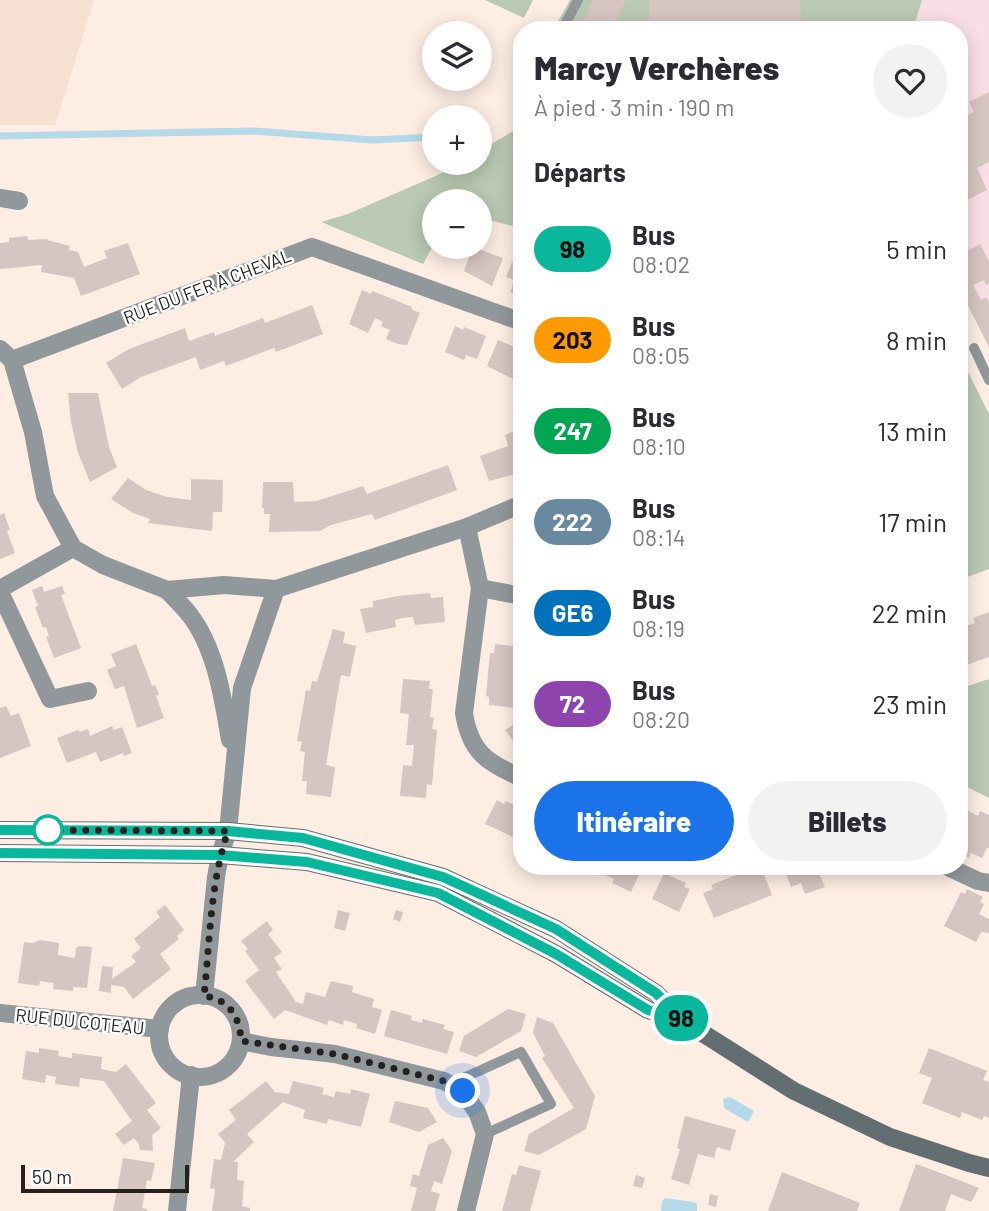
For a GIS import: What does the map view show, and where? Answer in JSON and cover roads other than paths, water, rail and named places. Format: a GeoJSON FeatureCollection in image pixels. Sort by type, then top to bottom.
{"type":"FeatureCollection","features":[{"type":"Feature","properties":{"kind":"main road"},"geometry":{"type":"LineString","coordinates":[[0,830],[228,831],[303,838],[443,877],[556,929],[656,993],[685,1022],[803,1096],[890,1137],[989,1167]]}},
{"type":"Feature","properties":{"kind":"main road"},"geometry":{"type":"LineString","coordinates":[[0,853],[220,855],[307,862],[438,893],[556,954],[648,1010],[685,1022]]}},
{"type":"Feature","properties":{"kind":"street"},"geometry":{"type":"LineString","coordinates":[[0,198],[19,201]]}},
{"type":"Feature","properties":{"kind":"street","name":"RUE DU FER À CHEVAL"},"geometry":{"type":"LineString","coordinates":[[6,354],[312,247],[513,319]]}},
{"type":"Feature","properties":{"kind":"street"},"geometry":{"type":"LineString","coordinates":[[6,354],[33,432],[45,496],[73,548],[103,565],[167,590],[191,616],[208,648],[224,706],[233,761]]}},
{"type":"Feature","properties":{"kind":"street"},"geometry":{"type":"LineString","coordinates":[[167,590],[224,585],[276,589],[467,527],[513,508]]}},
{"type":"Feature","properties":{"kind":"street"},"geometry":{"type":"LineString","coordinates":[[467,527],[480,588],[464,713],[466,727],[480,754],[493,765],[513,774]]}},
{"type":"Feature","properties":{"kind":"street"},"geometry":{"type":"LineString","coordinates":[[73,548],[0,590],[50,699],[88,691]]}},
{"type":"Feature","properties":{"kind":"street"},"geometry":{"type":"LineString","coordinates":[[480,588],[513,594]]}},
{"type":"Feature","properties":{"kind":"street"},"geometry":{"type":"LineString","coordinates":[[204,996],[220,855],[228,831],[242,688],[276,589]]}},
{"type":"Feature","properties":{"kind":"street"},"geometry":{"type":"LineString","coordinates":[[965,875],[989,883]]}},
{"type":"Feature","properties":{"kind":"street"},"geometry":{"type":"LineString","coordinates":[[204,996],[214,997],[231,1009],[237,1018],[241,1041],[237,1052],[222,1071],[211,1076],[191,1075],[174,1067],[165,1056],[160,1043],[164,1016],[174,1005],[186,998],[204,996]]}},
{"type":"Feature","properties":{"kind":"street","name":"RUE DU COTEAU"},"geometry":{"type":"LineString","coordinates":[[0,1013],[160,1029]]}},
{"type":"Feature","properties":{"kind":"street"},"geometry":{"type":"LineString","coordinates":[[241,1041],[335,1054],[444,1081],[463,1091],[477,1112],[485,1134],[466,1211]]}},
{"type":"Feature","properties":{"kind":"street"},"geometry":{"type":"LineString","coordinates":[[177,1211],[191,1075]]}},
{"type":"Feature","properties":{"kind":"lane"},"geometry":{"type":"LineString","coordinates":[[567,21],[579,0]]}},
{"type":"Feature","properties":{"kind":"lane"},"geometry":{"type":"LineString","coordinates":[[974,348],[989,380]]}},
{"type":"Feature","properties":{"kind":"lane"},"geometry":{"type":"LineString","coordinates":[[450,1084],[521,1052],[551,1104],[485,1134]]}},
{"type":"Feature","properties":{"kind":"water"},"geometry":{"type":"Polygon","coordinates":[[[730,1097],[754,1111],[748,1122],[724,1108],[723,1099],[730,1097]]]}},
{"type":"Feature","properties":{"kind":"water"},"geometry":{"type":"Polygon","coordinates":[[[665,1198],[694,1202],[697,1204],[697,1211],[661,1211],[665,1198]]]}},
{"type":"Feature","properties":{"kind":"waterway"},"geometry":{"type":"LineString","coordinates":[[0,136],[253,131],[373,140],[422,138]]}}]}
